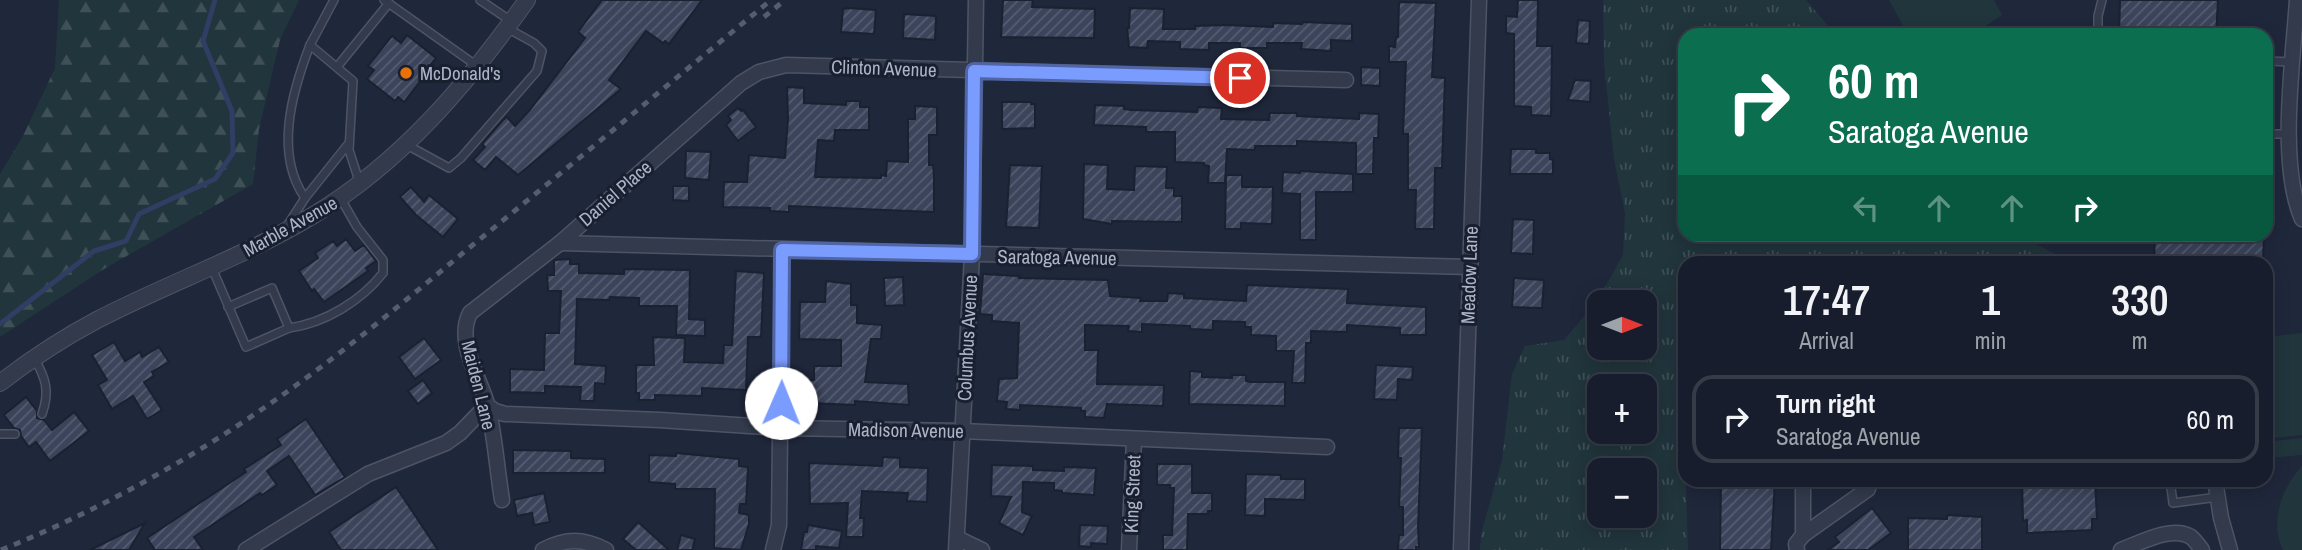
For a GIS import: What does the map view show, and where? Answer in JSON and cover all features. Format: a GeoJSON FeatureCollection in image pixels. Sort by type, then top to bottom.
{"type":"FeatureCollection","features":[{"type":"Feature","properties":{"kind":"street","name":"Marble Avenue"},"geometry":{"type":"LineString","coordinates":[[0,383],[34,358],[97,320],[283,232],[360,184],[407,145],[447,103],[527,0]]}},
{"type":"Feature","properties":{"kind":"street","name":"Columbus Avenue"},"geometry":{"type":"LineString","coordinates":[[956,544],[972,254],[976,0]]}},
{"type":"Feature","properties":{"kind":"street","name":"Meadow Lane"},"geometry":{"type":"LineString","coordinates":[[1461,550],[1479,0]]}},
{"type":"Feature","properties":{"kind":"street"},"geometry":{"type":"LineString","coordinates":[[2297,0],[2293,62],[2297,85],[2290,134],[2290,161],[2295,201],[2302,219]]}},
{"type":"Feature","properties":{"kind":"street","name":"Clinton Avenue"},"geometry":{"type":"LineString","coordinates":[[759,72],[786,65],[1346,80]]}},
{"type":"Feature","properties":{"kind":"street","name":"Daniel Place"},"geometry":{"type":"LineString","coordinates":[[470,313],[559,243],[741,83],[759,72]]}},
{"type":"Feature","properties":{"kind":"street","name":"Saratoga Avenue"},"geometry":{"type":"LineString","coordinates":[[559,243],[1470,267]]}},
{"type":"Feature","properties":{"kind":"street"},"geometry":{"type":"LineString","coordinates":[[774,550],[779,525],[782,250]]}},
{"type":"Feature","properties":{"kind":"street","name":"Maiden Lane"},"geometry":{"type":"LineString","coordinates":[[470,313],[466,321],[466,340],[487,405],[502,500]]}},
{"type":"Feature","properties":{"kind":"street"},"geometry":{"type":"LineString","coordinates":[[253,549],[368,474],[446,443],[460,433],[487,405]]}},
{"type":"Feature","properties":{"kind":"street","name":"Madison Avenue"},"geometry":{"type":"LineString","coordinates":[[487,405],[505,414],[780,428],[962,431],[1327,447]]}},
{"type":"Feature","properties":{"kind":"street","name":"King Street"},"geometry":{"type":"LineString","coordinates":[[1129,550],[1134,439]]}},
{"type":"Feature","properties":{"kind":"street"},"geometry":{"type":"LineString","coordinates":[[1803,487],[1803,535]]}},
{"type":"Feature","properties":{"kind":"street"},"geometry":{"type":"LineString","coordinates":[[1797,550],[1796,544],[1803,535],[1868,489],[1867,487]]}},
{"type":"Feature","properties":{"kind":"street"},"geometry":{"type":"LineString","coordinates":[[2216,487],[2230,550]]}},
{"type":"Feature","properties":{"kind":"street"},"geometry":{"type":"LineString","coordinates":[[2121,550],[2154,537],[2173,534],[2190,537],[2202,550]]}},
{"type":"Feature","properties":{"kind":"street"},"geometry":{"type":"LineString","coordinates":[[543,550],[558,542],[589,541],[606,550]]}},
{"type":"Feature","properties":{"kind":"street"},"geometry":{"type":"LineString","coordinates":[[956,544],[982,550]]}},
{"type":"Feature","properties":{"kind":"lane"},"geometry":{"type":"LineString","coordinates":[[305,198],[292,173],[289,114],[295,83],[310,46],[334,0]]}},
{"type":"Feature","properties":{"kind":"lane"},"geometry":{"type":"LineString","coordinates":[[407,145],[449,168],[537,71],[542,51],[480,0]]}},
{"type":"Feature","properties":{"kind":"lane"},"geometry":{"type":"LineString","coordinates":[[2098,28],[2102,0]]}},
{"type":"Feature","properties":{"kind":"lane"},"geometry":{"type":"LineString","coordinates":[[337,67],[386,1],[477,66]]}},
{"type":"Feature","properties":{"kind":"lane"},"geometry":{"type":"LineString","coordinates":[[310,46],[353,80],[349,155],[360,184]]}},
{"type":"Feature","properties":{"kind":"lane"},"geometry":{"type":"LineString","coordinates":[[2273,61],[2293,62]]}},
{"type":"Feature","properties":{"kind":"lane"},"geometry":{"type":"LineString","coordinates":[[2273,134],[2290,134]]}},
{"type":"Feature","properties":{"kind":"lane"},"geometry":{"type":"LineString","coordinates":[[283,232],[305,198],[349,143]]}},
{"type":"Feature","properties":{"kind":"lane"},"geometry":{"type":"LineString","coordinates":[[212,267],[246,347],[289,328],[320,321],[359,297],[383,273],[383,260],[357,227],[340,198]]}},
{"type":"Feature","properties":{"kind":"lane"},"geometry":{"type":"LineString","coordinates":[[228,307],[272,288],[289,328]]}},
{"type":"Feature","properties":{"kind":"lane"},"geometry":{"type":"LineString","coordinates":[[34,358],[45,376],[47,389],[42,414]]}},
{"type":"Feature","properties":{"kind":"lane"},"geometry":{"type":"LineString","coordinates":[[0,434],[15,434]]}},
{"type":"Feature","properties":{"kind":"lane"},"geometry":{"type":"LineString","coordinates":[[2171,487],[2173,503],[2218,497]]}},
{"type":"Feature","properties":{"kind":"green space"},"geometry":{"type":"Polygon","coordinates":[[[59,0],[299,0],[280,40],[259,129],[253,184],[104,269],[0,337],[0,174],[23,136],[55,68],[59,0]]]}},
{"type":"Feature","properties":{"kind":"green space"},"geometry":{"type":"Polygon","coordinates":[[[1603,0],[1806,0],[1830,28],[1678,28],[1678,242],[2032,242],[2059,256],[1678,256],[1678,487],[1686,487],[1688,550],[1480,550],[1481,534],[1502,460],[1512,374],[1525,346],[1564,340],[1587,313],[1587,360],[1657,360],[1657,290],[1604,290],[1623,255],[1625,213],[1614,159],[1604,62],[1603,0]]]}},
{"type":"Feature","properties":{"kind":"green space"},"geometry":{"type":"Polygon","coordinates":[[[1889,0],[1994,0],[2002,15],[1982,28],[1904,28],[1889,0]]]}},
{"type":"Feature","properties":{"kind":"green space"},"geometry":{"type":"Polygon","coordinates":[[[2302,333],[2302,435],[2273,438],[2273,336],[2302,333]]]}},
{"type":"Feature","properties":{"kind":"green space"},"geometry":{"type":"Polygon","coordinates":[[[2302,438],[2302,455],[2273,458],[2273,441],[2302,438]]]}},
{"type":"Feature","properties":{"kind":"green space"},"geometry":{"type":"Polygon","coordinates":[[[2302,466],[2302,550],[2283,550],[2277,528],[2280,506],[2289,484],[2302,466]]]}},
{"type":"Feature","properties":{"kind":"building"},"geometry":{"type":"Polygon","coordinates":[[[602,0],[702,0],[669,44],[646,31],[609,80],[621,89],[518,175],[496,157],[485,170],[473,160],[485,147],[482,144],[507,117],[515,126],[529,111],[585,38],[578,32],[602,0]]]}},
{"type":"Feature","properties":{"kind":"building"},"geometry":{"type":"Polygon","coordinates":[[[1003,0],[1033,0],[1032,7],[1095,9],[1094,38],[1001,37],[1003,0]]]}},
{"type":"Feature","properties":{"kind":"building"},"geometry":{"type":"Polygon","coordinates":[[[1518,0],[1538,0],[1537,46],[1552,46],[1551,116],[1531,115],[1531,107],[1514,106],[1514,34],[1506,33],[1506,16],[1517,17],[1518,0]]]}},
{"type":"Feature","properties":{"kind":"building"},"geometry":{"type":"Polygon","coordinates":[[[2120,0],[2218,0],[2216,28],[2119,28],[2120,0]]]}},
{"type":"Feature","properties":{"kind":"building"},"geometry":{"type":"Polygon","coordinates":[[[1399,2],[1436,3],[1432,77],[1445,78],[1442,168],[1435,168],[1434,229],[1415,229],[1416,190],[1408,190],[1408,134],[1403,134],[1406,62],[1389,62],[1389,46],[1395,47],[1398,37],[1399,2]]]}},
{"type":"Feature","properties":{"kind":"building"},"geometry":{"type":"Polygon","coordinates":[[[1130,8],[1164,9],[1163,29],[1225,25],[1273,27],[1273,23],[1303,22],[1352,24],[1352,41],[1331,40],[1331,51],[1301,49],[1302,43],[1267,43],[1267,48],[1240,48],[1240,43],[1209,43],[1209,50],[1180,49],[1180,42],[1148,41],[1147,48],[1129,47],[1127,28],[1130,8]]]}},
{"type":"Feature","properties":{"kind":"building"},"geometry":{"type":"Polygon","coordinates":[[[843,9],[876,10],[874,34],[841,32],[843,9]]]}},
{"type":"Feature","properties":{"kind":"building"},"geometry":{"type":"Polygon","coordinates":[[[904,14],[936,16],[935,40],[903,38],[904,14]]]}},
{"type":"Feature","properties":{"kind":"building"},"geometry":{"type":"Polygon","coordinates":[[[1578,20],[1590,21],[1589,44],[1576,43],[1578,20]]]}},
{"type":"Feature","properties":{"kind":"building"},"geometry":{"type":"Polygon","coordinates":[[[407,35],[436,58],[404,102],[398,97],[395,101],[367,79],[374,70],[368,66],[392,36],[401,43],[407,35]]]}},
{"type":"Feature","properties":{"kind":"building"},"geometry":{"type":"Polygon","coordinates":[[[1361,67],[1380,68],[1380,86],[1361,85],[1361,67]]]}},
{"type":"Feature","properties":{"kind":"building"},"geometry":{"type":"Polygon","coordinates":[[[1575,80],[1591,81],[1590,102],[1568,100],[1575,80]]]}},
{"type":"Feature","properties":{"kind":"building"},"geometry":{"type":"Polygon","coordinates":[[[787,87],[804,88],[804,103],[846,105],[846,101],[860,101],[860,107],[869,107],[869,130],[835,130],[834,141],[818,140],[815,177],[886,176],[887,161],[908,162],[908,119],[915,119],[915,106],[937,107],[937,135],[929,135],[929,165],[933,165],[934,176],[934,212],[789,206],[789,212],[770,211],[770,208],[723,207],[724,182],[747,182],[749,155],[785,158],[787,87]]]}},
{"type":"Feature","properties":{"kind":"building"},"geometry":{"type":"Polygon","coordinates":[[[1002,102],[1035,104],[1035,128],[1002,129],[1002,102]]]}},
{"type":"Feature","properties":{"kind":"building"},"geometry":{"type":"Polygon","coordinates":[[[1095,105],[1124,106],[1124,109],[1131,110],[1197,112],[1198,107],[1222,108],[1221,119],[1269,120],[1270,113],[1359,119],[1359,113],[1379,114],[1378,138],[1374,138],[1373,174],[1356,174],[1356,143],[1297,141],[1297,146],[1255,146],[1255,150],[1227,149],[1225,183],[1208,183],[1209,166],[1204,163],[1175,162],[1175,132],[1146,132],[1146,127],[1094,125],[1095,105]]]}},
{"type":"Feature","properties":{"kind":"building"},"geometry":{"type":"Polygon","coordinates":[[[738,108],[743,110],[756,127],[738,141],[726,125],[731,120],[728,116],[738,108]]]}},
{"type":"Feature","properties":{"kind":"building"},"geometry":{"type":"Polygon","coordinates":[[[1511,149],[1536,149],[1536,153],[1550,153],[1553,174],[1510,174],[1511,149]]]}},
{"type":"Feature","properties":{"kind":"building"},"geometry":{"type":"Polygon","coordinates":[[[686,151],[711,152],[709,180],[685,178],[686,151]]]}},
{"type":"Feature","properties":{"kind":"building"},"geometry":{"type":"Polygon","coordinates":[[[1084,164],[1108,165],[1107,189],[1134,190],[1135,166],[1167,167],[1166,188],[1174,188],[1174,196],[1182,196],[1182,222],[1112,221],[1112,224],[1083,219],[1084,164]]]}},
{"type":"Feature","properties":{"kind":"building"},"geometry":{"type":"Polygon","coordinates":[[[1010,165],[1042,166],[1039,228],[1006,227],[1010,165]]]}},
{"type":"Feature","properties":{"kind":"building"},"geometry":{"type":"Polygon","coordinates":[[[1283,172],[1353,174],[1353,192],[1316,192],[1316,240],[1300,240],[1300,194],[1282,193],[1283,172]]]}},
{"type":"Feature","properties":{"kind":"building"},"geometry":{"type":"Polygon","coordinates":[[[1226,175],[1242,175],[1242,187],[1273,187],[1272,224],[1241,223],[1241,229],[1225,229],[1226,175]]]}},
{"type":"Feature","properties":{"kind":"building"},"geometry":{"type":"Polygon","coordinates":[[[673,186],[689,186],[689,201],[673,200],[673,186]]]}},
{"type":"Feature","properties":{"kind":"building"},"geometry":{"type":"Polygon","coordinates":[[[411,187],[424,202],[429,195],[458,219],[443,237],[416,215],[400,197],[411,187]]]}},
{"type":"Feature","properties":{"kind":"building"},"geometry":{"type":"Polygon","coordinates":[[[1513,219],[1534,220],[1533,254],[1511,253],[1513,219]]]}},
{"type":"Feature","properties":{"kind":"building"},"geometry":{"type":"Polygon","coordinates":[[[346,239],[355,251],[364,245],[376,261],[366,268],[368,271],[324,302],[314,289],[312,291],[299,271],[318,258],[315,253],[333,241],[337,246],[346,239]]]}},
{"type":"Feature","properties":{"kind":"building"},"geometry":{"type":"Polygon","coordinates":[[[2155,242],[2264,242],[2263,256],[2154,256],[2155,242]]]}},
{"type":"Feature","properties":{"kind":"building"},"geometry":{"type":"Polygon","coordinates":[[[570,259],[570,264],[579,264],[579,273],[624,274],[624,269],[690,270],[689,319],[705,320],[705,336],[676,335],[677,306],[639,306],[639,298],[577,299],[575,364],[606,366],[605,384],[595,383],[594,401],[580,401],[581,387],[545,386],[545,393],[510,392],[510,369],[544,370],[545,333],[559,333],[561,291],[548,291],[547,275],[554,275],[554,260],[570,259]]]}},
{"type":"Feature","properties":{"kind":"building"},"geometry":{"type":"Polygon","coordinates":[[[736,271],[764,273],[761,337],[748,337],[746,390],[702,388],[702,396],[655,395],[655,400],[639,400],[639,393],[636,393],[636,365],[654,365],[653,337],[685,338],[684,362],[723,363],[724,345],[732,345],[736,271]]]}},
{"type":"Feature","properties":{"kind":"building"},"geometry":{"type":"Polygon","coordinates":[[[983,274],[1020,276],[1019,278],[1108,280],[1110,296],[1141,298],[1140,301],[1167,301],[1168,293],[1184,294],[1184,298],[1246,301],[1247,285],[1348,289],[1347,303],[1426,307],[1426,335],[1400,335],[1400,328],[1347,325],[1347,332],[1311,331],[1311,343],[1306,343],[1305,383],[1292,383],[1294,351],[1276,351],[1276,336],[1251,335],[1251,327],[1245,327],[1245,322],[1213,321],[1213,330],[1142,324],[1142,332],[1128,331],[1129,326],[1085,325],[1085,350],[1098,350],[1097,384],[1164,385],[1163,406],[1107,404],[1104,418],[1085,417],[1085,411],[1081,411],[1081,408],[1020,405],[1020,410],[1006,409],[1007,402],[997,401],[999,379],[1017,378],[1019,323],[992,321],[992,315],[980,314],[983,274]]]}},
{"type":"Feature","properties":{"kind":"building"},"geometry":{"type":"Polygon","coordinates":[[[903,277],[904,305],[885,306],[884,278],[903,277]]]}},
{"type":"Feature","properties":{"kind":"building"},"geometry":{"type":"Polygon","coordinates":[[[1514,278],[1544,280],[1542,308],[1512,307],[1514,278]]]}},
{"type":"Feature","properties":{"kind":"building"},"geometry":{"type":"Polygon","coordinates":[[[826,281],[851,284],[851,305],[857,305],[857,323],[882,325],[881,339],[871,339],[865,382],[908,384],[909,405],[855,401],[855,405],[810,403],[810,380],[814,380],[814,366],[841,366],[841,340],[799,339],[800,302],[825,302],[826,281]]]}},
{"type":"Feature","properties":{"kind":"building"},"geometry":{"type":"Polygon","coordinates":[[[424,338],[441,360],[415,379],[399,357],[424,338]]]}},
{"type":"Feature","properties":{"kind":"building"},"geometry":{"type":"Polygon","coordinates":[[[114,342],[125,361],[140,352],[142,357],[159,347],[169,362],[152,372],[154,376],[144,382],[162,410],[147,419],[133,396],[112,409],[98,385],[107,380],[92,355],[114,342]]]}},
{"type":"Feature","properties":{"kind":"building"},"geometry":{"type":"Polygon","coordinates":[[[1376,365],[1413,367],[1412,380],[1398,379],[1397,400],[1374,399],[1376,365]]]}},
{"type":"Feature","properties":{"kind":"building"},"geometry":{"type":"Polygon","coordinates":[[[1190,371],[1202,372],[1202,377],[1232,378],[1232,375],[1246,375],[1246,381],[1250,382],[1285,382],[1285,406],[1189,404],[1190,371]]]}},
{"type":"Feature","properties":{"kind":"building"},"geometry":{"type":"Polygon","coordinates":[[[423,380],[432,393],[418,404],[408,391],[423,380]]]}},
{"type":"Feature","properties":{"kind":"building"},"geometry":{"type":"Polygon","coordinates":[[[26,397],[37,411],[37,418],[44,420],[52,430],[74,412],[89,431],[50,461],[36,442],[29,447],[20,430],[14,428],[4,415],[26,397]]]}},
{"type":"Feature","properties":{"kind":"building"},"geometry":{"type":"Polygon","coordinates":[[[306,419],[345,477],[315,495],[289,456],[267,471],[277,485],[262,495],[260,493],[194,537],[203,550],[155,550],[147,538],[246,472],[244,469],[281,445],[277,439],[306,419]]]}},
{"type":"Feature","properties":{"kind":"building"},"geometry":{"type":"Polygon","coordinates":[[[1399,428],[1422,428],[1419,547],[1416,547],[1416,550],[1398,550],[1399,535],[1403,535],[1403,507],[1399,507],[1399,428]]]}},
{"type":"Feature","properties":{"kind":"building"},"geometry":{"type":"Polygon","coordinates":[[[513,450],[571,451],[571,458],[605,459],[605,473],[513,473],[513,450]]]}},
{"type":"Feature","properties":{"kind":"building"},"geometry":{"type":"Polygon","coordinates":[[[676,453],[739,459],[739,466],[748,467],[746,504],[740,504],[739,513],[749,515],[749,524],[741,550],[714,548],[715,489],[675,489],[675,484],[649,482],[649,455],[676,456],[676,453]]]}},
{"type":"Feature","properties":{"kind":"building"},"geometry":{"type":"Polygon","coordinates":[[[883,457],[900,458],[900,467],[928,468],[927,502],[907,501],[908,493],[862,491],[860,518],[864,518],[863,537],[846,537],[848,503],[810,504],[809,463],[882,466],[883,457]]]}},
{"type":"Feature","properties":{"kind":"building"},"geometry":{"type":"Polygon","coordinates":[[[1157,464],[1192,464],[1192,493],[1212,493],[1212,511],[1208,511],[1208,514],[1188,514],[1187,550],[1163,550],[1163,535],[1172,535],[1174,488],[1170,488],[1170,485],[1157,485],[1157,464]]]}},
{"type":"Feature","properties":{"kind":"building"},"geometry":{"type":"Polygon","coordinates":[[[992,465],[1033,466],[1033,470],[1064,471],[1064,467],[1096,468],[1094,495],[1062,493],[1054,490],[1054,483],[1023,482],[1022,512],[1032,516],[1023,535],[999,523],[1011,497],[991,496],[992,465]]]}},
{"type":"Feature","properties":{"kind":"building"},"geometry":{"type":"Polygon","coordinates":[[[1246,474],[1305,479],[1305,500],[1265,499],[1265,516],[1245,515],[1246,474]]]}},
{"type":"Feature","properties":{"kind":"building"},"geometry":{"type":"Polygon","coordinates":[[[396,487],[438,550],[341,550],[329,532],[396,487]]]}},
{"type":"Feature","properties":{"kind":"building"},"geometry":{"type":"Polygon","coordinates":[[[1721,487],[1775,487],[1771,550],[1720,550],[1721,487]]]}},
{"type":"Feature","properties":{"kind":"building"},"geometry":{"type":"Polygon","coordinates":[[[2022,487],[2095,487],[2097,519],[2092,519],[2092,530],[2027,533],[2027,520],[2023,521],[2022,487]]]}},
{"type":"Feature","properties":{"kind":"building"},"geometry":{"type":"Polygon","coordinates":[[[544,493],[550,522],[534,525],[532,513],[517,516],[514,500],[544,493]]]}},
{"type":"Feature","properties":{"kind":"building"},"geometry":{"type":"Polygon","coordinates":[[[1872,508],[1891,533],[1868,550],[1828,550],[1839,542],[1835,537],[1872,508]]]}},
{"type":"Feature","properties":{"kind":"building"},"geometry":{"type":"Polygon","coordinates":[[[1947,515],[1982,517],[1982,550],[1908,550],[1908,518],[1947,519],[1947,515]]]}},
{"type":"Feature","properties":{"kind":"building"},"geometry":{"type":"Polygon","coordinates":[[[638,522],[669,550],[636,550],[623,539],[638,522]]]}},
{"type":"Feature","properties":{"kind":"building"},"geometry":{"type":"Polygon","coordinates":[[[145,523],[129,550],[90,550],[145,523]]]}},
{"type":"Feature","properties":{"kind":"building"},"geometry":{"type":"Polygon","coordinates":[[[808,525],[842,531],[839,548],[816,546],[816,550],[801,550],[808,525]]]}},
{"type":"Feature","properties":{"kind":"building"},"geometry":{"type":"Polygon","coordinates":[[[1080,525],[1108,526],[1107,544],[1091,543],[1091,547],[1079,546],[1080,525]]]}},
{"type":"Feature","properties":{"kind":"building"},"geometry":{"type":"Polygon","coordinates":[[[681,535],[695,539],[692,550],[677,550],[681,535]]]}},
{"type":"Feature","properties":{"kind":"waterway"},"geometry":{"type":"LineString","coordinates":[[0,324],[94,251],[126,241],[139,214],[215,179],[233,153],[232,111],[203,41],[215,0]]}},
{"type":"Feature","properties":{"kind":"railway"},"geometry":{"type":"LineString","coordinates":[[1,550],[78,516],[153,477],[225,434],[295,386],[383,318],[771,0]]}},
{"type":"Feature","properties":{"kind":"railway"},"geometry":{"type":"LineString","coordinates":[[764,17],[785,0]]}},
{"type":"Feature","properties":{"kind":"place","name":"McDonald's"},"geometry":{"type":"Point","coordinates":[406,73]}},
{"type":"Feature","properties":{"kind":"route"},"geometry":{"type":"LineString","coordinates":[[781,403],[782,250],[972,254],[974,71],[1240,78]]}}]}
